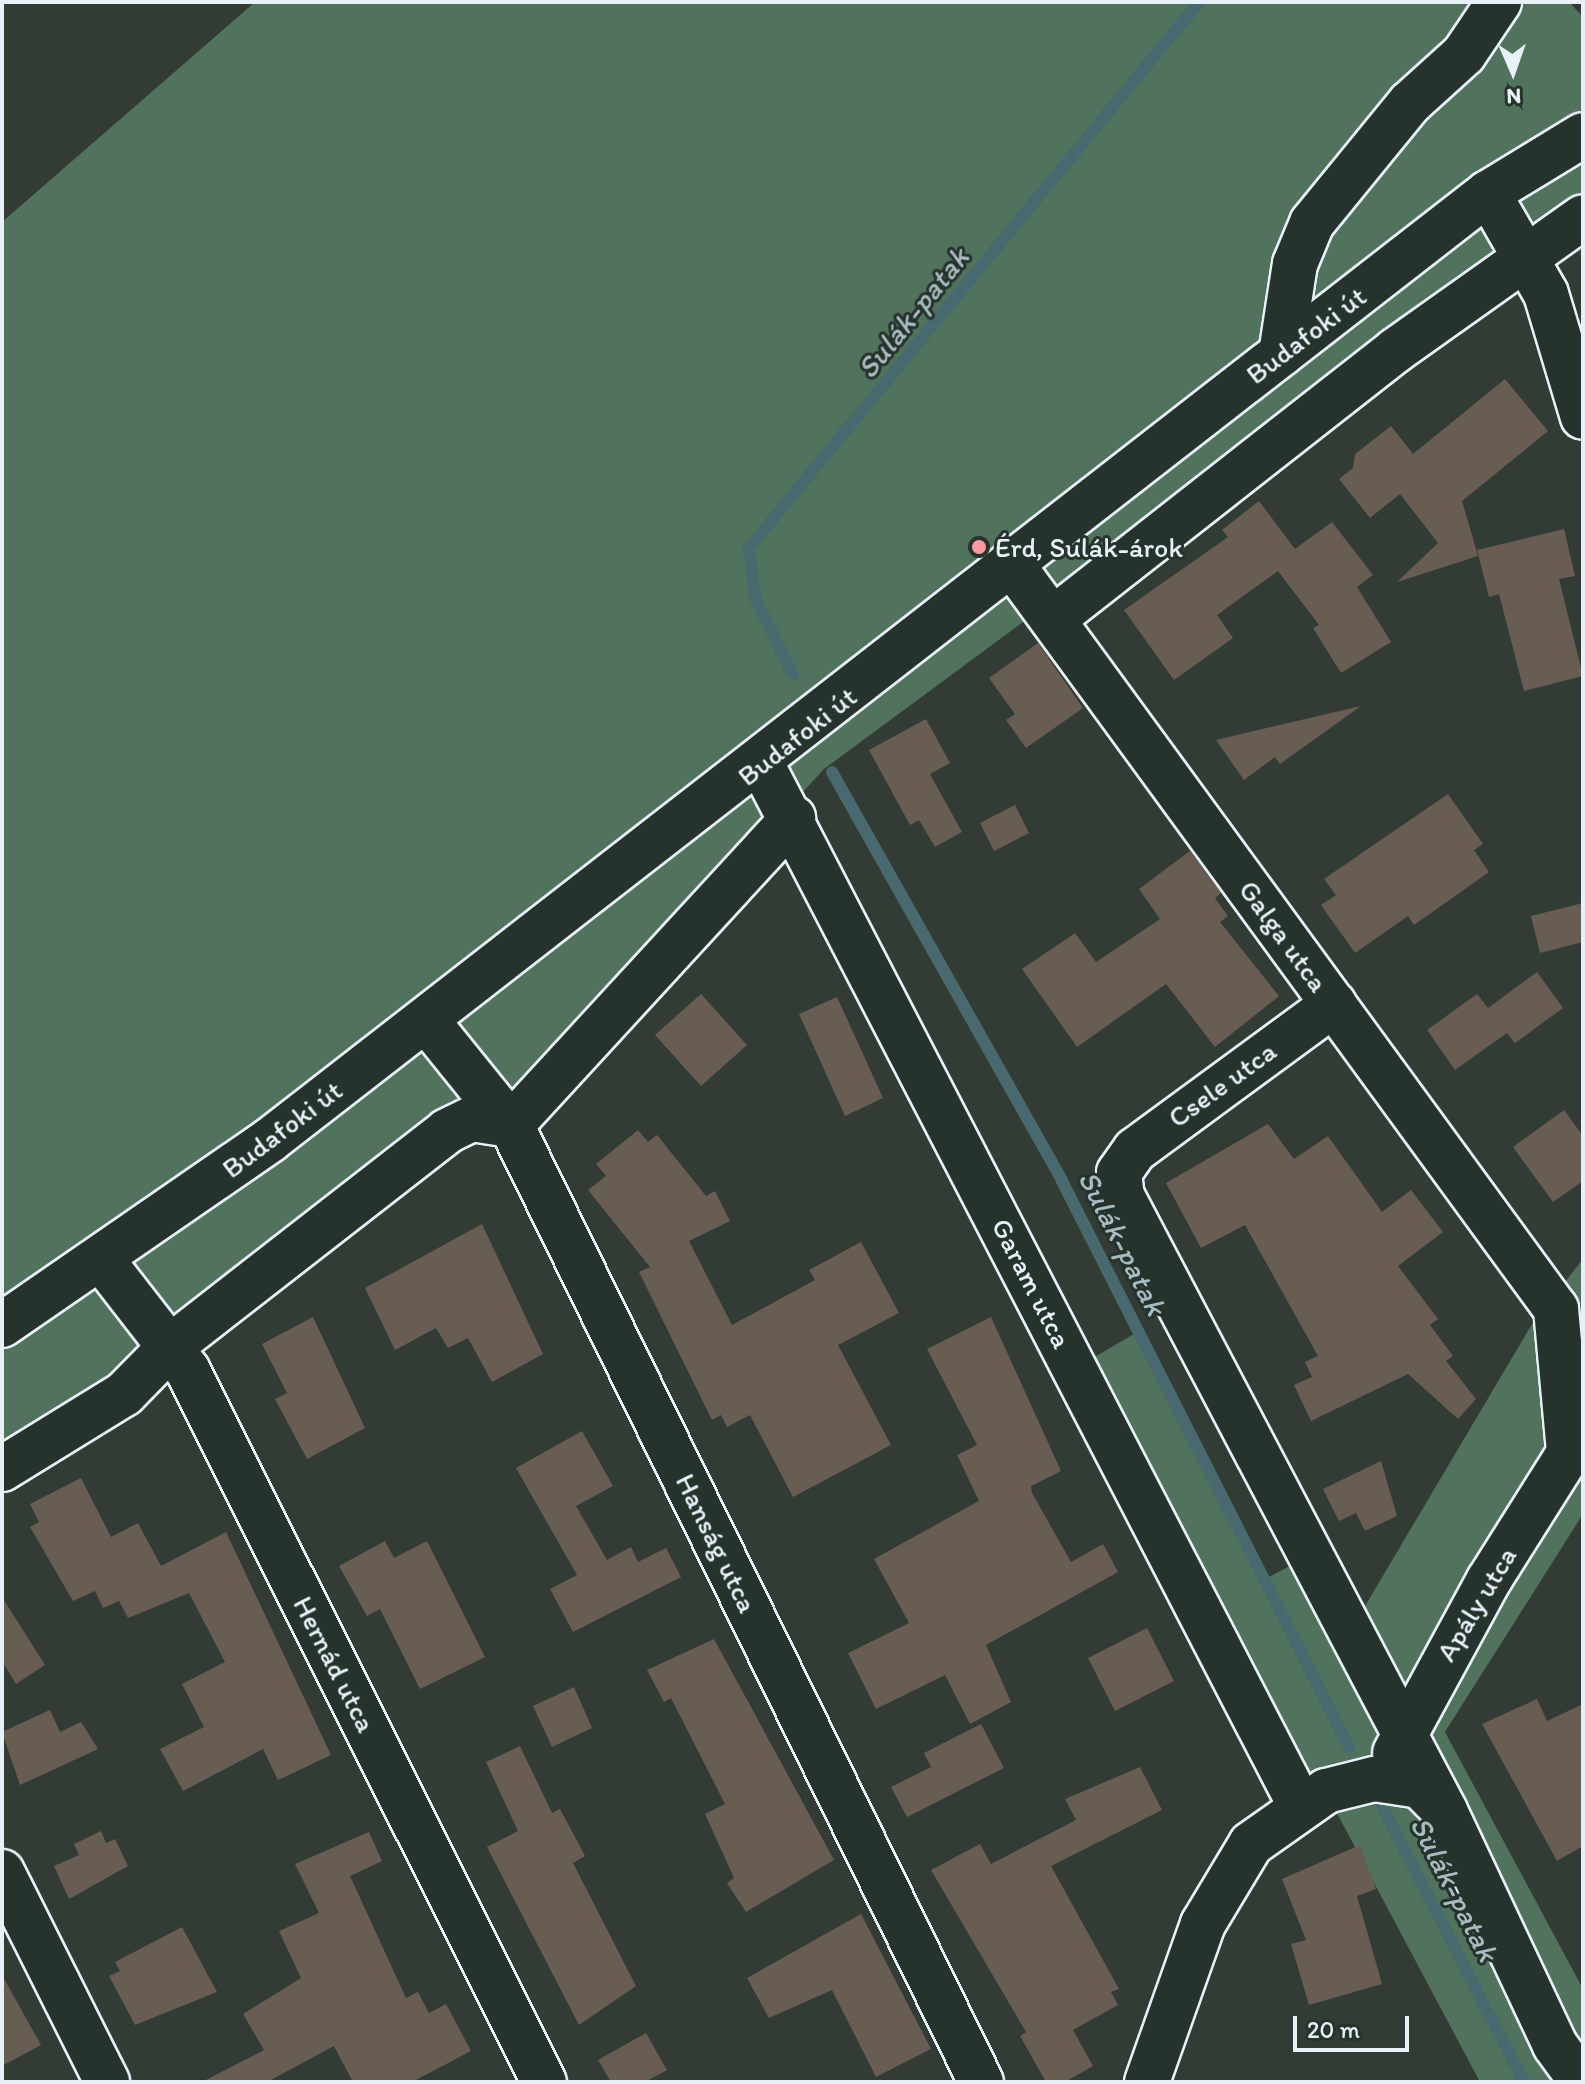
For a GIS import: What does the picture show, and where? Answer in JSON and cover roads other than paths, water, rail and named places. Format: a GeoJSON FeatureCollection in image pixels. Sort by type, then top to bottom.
{"type":"FeatureCollection","features":[{"type":"Feature","properties":{"kind":"street"},"geometry":{"type":"LineString","coordinates":[[1281,354],[1295,264],[1312,223],[1410,103],[1464,54],[1499,2]]}},
{"type":"Feature","properties":{"kind":"street","name":"Budafoki út"},"geometry":{"type":"LineString","coordinates":[[2,1325],[102,1260],[427,1021],[1488,193],[1583,135]]}},
{"type":"Feature","properties":{"kind":"street"},"geometry":{"type":"LineString","coordinates":[[1488,193],[1524,257],[1566,344],[1583,417]]}},
{"type":"Feature","properties":{"kind":"street"},"geometry":{"type":"LineString","coordinates":[[1053,619],[1524,257],[1583,217]]}},
{"type":"Feature","properties":{"kind":"street","name":"Galga utca"},"geometry":{"type":"LineString","coordinates":[[1011,563],[1334,1004],[1570,1312],[1576,1441]]}},
{"type":"Feature","properties":{"kind":"street","name":"Garam utca"},"geometry":{"type":"LineString","coordinates":[[761,763],[793,818],[1300,1805]]}},
{"type":"Feature","properties":{"kind":"street"},"geometry":{"type":"LineString","coordinates":[[2,1469],[124,1394],[170,1347],[447,1131],[472,1119],[511,1125],[793,818]]}},
{"type":"Feature","properties":{"kind":"street","name":"Csele utca"},"geometry":{"type":"LineString","coordinates":[[1334,1004],[1174,1117],[1119,1173],[1131,1219],[1405,1737]]}},
{"type":"Feature","properties":{"kind":"street","name":"Hanság utca"},"geometry":{"type":"LineString","coordinates":[[427,1021],[511,1125],[981,2082]]}},
{"type":"Feature","properties":{"kind":"street","name":"Hernád utca"},"geometry":{"type":"LineString","coordinates":[[102,1260],[188,1371],[544,2082]]}},
{"type":"Feature","properties":{"kind":"street","name":"Apály utca"},"geometry":{"type":"LineString","coordinates":[[1374,1779],[1405,1737],[1576,1441]]}},
{"type":"Feature","properties":{"kind":"street"},"geometry":{"type":"LineString","coordinates":[[1405,1737],[1445,1811],[1555,2045],[1582,2082]]}},
{"type":"Feature","properties":{"kind":"street"},"geometry":{"type":"LineString","coordinates":[[1147,2082],[1219,1889],[1251,1844],[1300,1805],[1374,1779],[1420,1786],[1445,1811]]}},
{"type":"Feature","properties":{"kind":"street"},"geometry":{"type":"LineString","coordinates":[[2,1872],[107,2082]]}},
{"type":"Feature","properties":{"kind":"waterway","name":"Sulák-patak"},"geometry":{"type":"LineString","coordinates":[[793,675],[755,598],[749,548],[1199,2]]}},
{"type":"Feature","properties":{"kind":"waterway","name":"Sulák-patak"},"geometry":{"type":"LineString","coordinates":[[832,772],[1062,1181],[1349,1747]]}},
{"type":"Feature","properties":{"kind":"waterway","name":"Sulák-patak"},"geometry":{"type":"LineString","coordinates":[[1382,1806],[1524,2082]]}},
{"type":"Feature","properties":{"kind":"place","name":"Érd, Sulák-árok"},"geometry":{"type":"Point","coordinates":[979,547]}}]}
